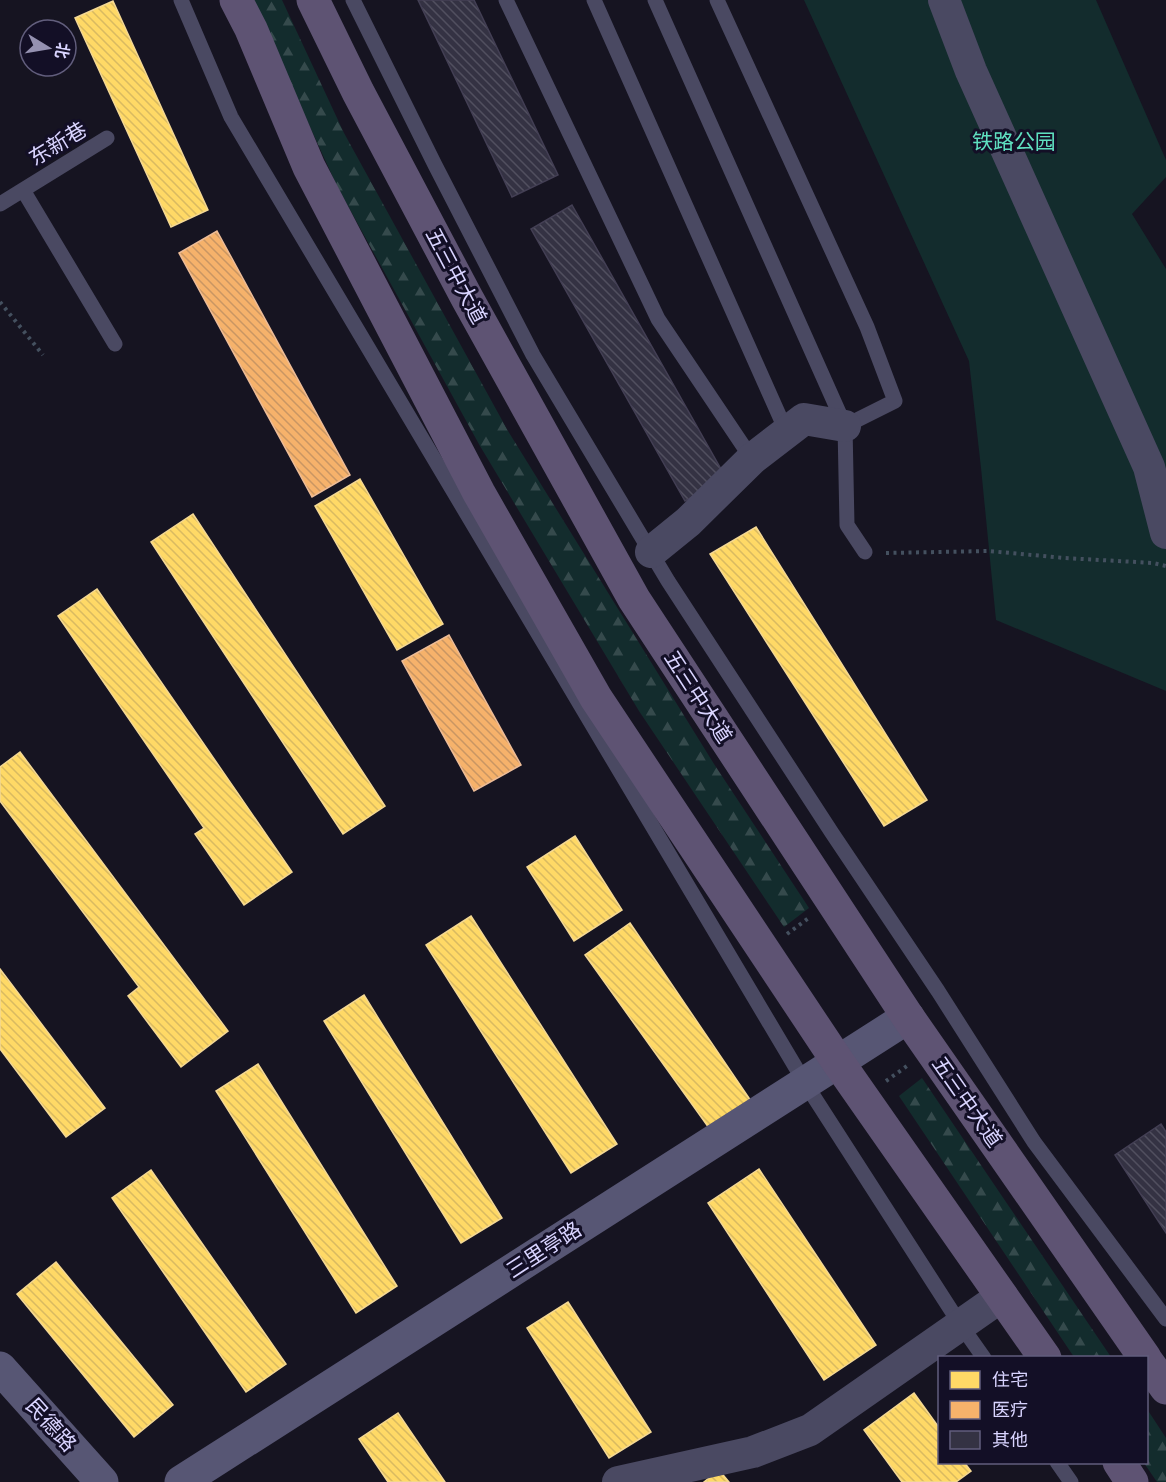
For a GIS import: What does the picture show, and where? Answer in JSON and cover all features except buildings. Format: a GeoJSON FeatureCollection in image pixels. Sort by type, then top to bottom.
{"type":"FeatureCollection","features":[{"type":"Feature","properties":{"kind":"main road"},"geometry":{"type":"LineString","coordinates":[[236,0],[251,29],[309,167],[479,493],[596,698],[838,1062],[1044,1356]]}},
{"type":"Feature","properties":{"kind":"main road","name":"五三中大道"},"geometry":{"type":"LineString","coordinates":[[313,0],[358,92],[467,298],[634,599],[908,1017],[1144,1356]]}},
{"type":"Feature","properties":{"kind":"main road","name":"五三中大道"},"geometry":{"type":"LineString","coordinates":[[1148,1362],[1166,1388]]}},
{"type":"Feature","properties":{"kind":"main road"},"geometry":{"type":"LineString","coordinates":[[1120,1464],[1132,1482]]}},
{"type":"Feature","properties":{"kind":"street"},"geometry":{"type":"LineString","coordinates":[[944,0],[970,71],[1149,467],[1166,533]]}},
{"type":"Feature","properties":{"kind":"street"},"geometry":{"type":"LineString","coordinates":[[651,552],[688,522],[752,459],[804,419],[845,426]]}},
{"type":"Feature","properties":{"kind":"street","name":"三里亭路"},"geometry":{"type":"LineString","coordinates":[[181,1482],[908,1017]]}},
{"type":"Feature","properties":{"kind":"street"},"geometry":{"type":"LineString","coordinates":[[618,1482],[753,1452],[810,1430],[1002,1296]]}},
{"type":"Feature","properties":{"kind":"street","name":"民德路"},"geometry":{"type":"LineString","coordinates":[[0,1368],[102,1482]]}},
{"type":"Feature","properties":{"kind":"lane"},"geometry":{"type":"LineString","coordinates":[[181,0],[231,117],[804,1083],[983,1356]]}},
{"type":"Feature","properties":{"kind":"lane"},"geometry":{"type":"LineString","coordinates":[[353,0],[533,355],[668,580],[938,991],[1034,1142],[1166,1319]]}},
{"type":"Feature","properties":{"kind":"lane"},"geometry":{"type":"LineString","coordinates":[[506,0],[658,319],[752,459]]}},
{"type":"Feature","properties":{"kind":"lane"},"geometry":{"type":"LineString","coordinates":[[594,0],[787,433]]}},
{"type":"Feature","properties":{"kind":"lane"},"geometry":{"type":"LineString","coordinates":[[655,0],[845,426],[847,525],[865,552]]}},
{"type":"Feature","properties":{"kind":"lane"},"geometry":{"type":"LineString","coordinates":[[717,0],[867,327],[895,400],[845,426]]}},
{"type":"Feature","properties":{"kind":"lane","name":"东新巷"},"geometry":{"type":"LineString","coordinates":[[0,204],[107,138]]}},
{"type":"Feature","properties":{"kind":"lane"},"geometry":{"type":"LineString","coordinates":[[23,190],[116,344]]}},
{"type":"Feature","properties":{"kind":"lane"},"geometry":{"type":"LineString","coordinates":[[1058,1464],[1071,1482]]}},
{"type":"Feature","properties":{"kind":"path"},"geometry":{"type":"LineString","coordinates":[[0,302],[43,355]]}},
{"type":"Feature","properties":{"kind":"path"},"geometry":{"type":"LineString","coordinates":[[865,552],[989,551],[1153,563],[1166,566]]}},
{"type":"Feature","properties":{"kind":"path"},"geometry":{"type":"LineString","coordinates":[[764,950],[832,901]]}},
{"type":"Feature","properties":{"kind":"path"},"geometry":{"type":"LineString","coordinates":[[863,1098],[930,1049]]}},
{"type":"Feature","properties":{"kind":"green space"},"geometry":{"type":"Polygon","coordinates":[[[252,0],[282,0],[344,133],[508,431],[714,764],[809,908],[784,927],[639,711],[480,446],[337,186],[252,0]]]}},
{"type":"Feature","properties":{"kind":"green space","name":"铁路公园"},"geometry":{"type":"Polygon","coordinates":[[[804,0],[1096,0],[1166,160],[1166,177],[1132,214],[1166,269],[1166,691],[996,620],[969,361],[804,0]]]}},
{"type":"Feature","properties":{"kind":"green space"},"geometry":{"type":"Polygon","coordinates":[[[922,1078],[1110,1356],[1073,1356],[899,1096],[922,1078]]]}},
{"type":"Feature","properties":{"kind":"green space"},"geometry":{"type":"Polygon","coordinates":[[[1148,1411],[1166,1438],[1166,1482],[1157,1482],[1145,1464],[1148,1464],[1148,1411]]]}}]}
